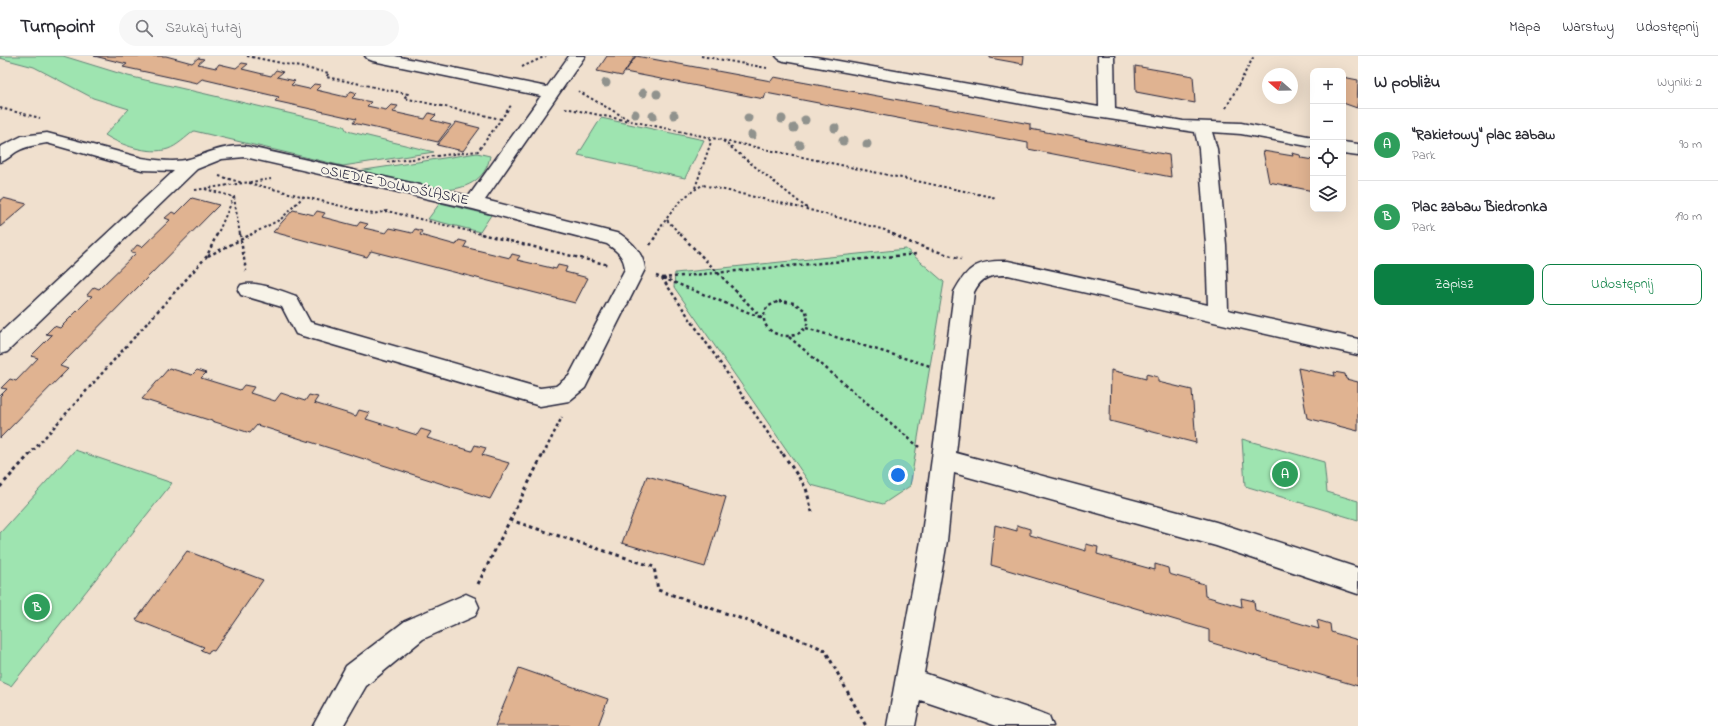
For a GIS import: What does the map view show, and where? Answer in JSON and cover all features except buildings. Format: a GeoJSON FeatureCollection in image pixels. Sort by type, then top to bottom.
{"type":"FeatureCollection","features":[{"type":"Feature","properties":{"kind":"street"},"geometry":{"type":"LineString","coordinates":[[373,56],[561,87]]}},
{"type":"Feature","properties":{"kind":"street","name":"OSIEDLE DOLNOŚLĄSKIE"},"geometry":{"type":"LineString","coordinates":[[0,346],[191,165],[212,155],[241,150],[473,203],[561,87],[577,56]]}},
{"type":"Feature","properties":{"kind":"street"},"geometry":{"type":"LineString","coordinates":[[784,56],[1083,110],[1107,112],[1209,127],[1234,128],[1310,141]]}},
{"type":"Feature","properties":{"kind":"street"},"geometry":{"type":"LineString","coordinates":[[1106,56],[1107,112]]}},
{"type":"Feature","properties":{"kind":"street"},"geometry":{"type":"LineString","coordinates":[[1209,127],[1208,149],[1216,245],[1218,315]]}},
{"type":"Feature","properties":{"kind":"street","name":"OSIEDLE DOLNOŚLĄSKIE"},"geometry":{"type":"LineString","coordinates":[[0,156],[10,148],[28,140],[46,138],[142,164],[157,166],[191,165]]}},
{"type":"Feature","properties":{"kind":"street"},"geometry":{"type":"LineString","coordinates":[[1346,148],[1358,150]]}},
{"type":"Feature","properties":{"kind":"street"},"geometry":{"type":"LineString","coordinates":[[248,290],[289,301],[303,328],[540,398],[561,395],[577,382],[635,269],[635,261],[627,248],[613,239],[473,203]]}},
{"type":"Feature","properties":{"kind":"street"},"geometry":{"type":"LineString","coordinates":[[901,726],[934,541],[964,292],[971,278],[986,267],[1008,268],[1358,347]]}},
{"type":"Feature","properties":{"kind":"street"},"geometry":{"type":"LineString","coordinates":[[944,460],[1216,534],[1358,581]]}},
{"type":"Feature","properties":{"kind":"street"},"geometry":{"type":"LineString","coordinates":[[327,726],[356,676],[414,630],[466,607]]}},
{"type":"Feature","properties":{"kind":"street"},"geometry":{"type":"LineString","coordinates":[[908,682],[1039,726]]}},
{"type":"Feature","properties":{"kind":"path"},"geometry":{"type":"LineString","coordinates":[[247,56],[329,74],[326,76],[408,94],[404,98],[500,119]]}},
{"type":"Feature","properties":{"kind":"path"},"geometry":{"type":"LineString","coordinates":[[520,67],[546,56]]}},
{"type":"Feature","properties":{"kind":"path"},"geometry":{"type":"LineString","coordinates":[[1209,127],[1254,56]]}},
{"type":"Feature","properties":{"kind":"path"},"geometry":{"type":"LineString","coordinates":[[631,121],[561,87],[561,107],[997,198]]}},
{"type":"Feature","properties":{"kind":"path"},"geometry":{"type":"LineString","coordinates":[[695,188],[711,142],[708,137]]}},
{"type":"Feature","properties":{"kind":"path"},"geometry":{"type":"LineString","coordinates":[[721,140],[810,210]]}},
{"type":"Feature","properties":{"kind":"path"},"geometry":{"type":"LineString","coordinates":[[249,182],[373,214],[387,211],[623,269],[635,269],[662,278],[762,318]]}},
{"type":"Feature","properties":{"kind":"path"},"geometry":{"type":"LineString","coordinates":[[635,269],[677,201],[695,188],[703,186],[810,210],[885,230],[911,243],[986,267]]}},
{"type":"Feature","properties":{"kind":"path"},"geometry":{"type":"LineString","coordinates":[[205,189],[234,197]]}},
{"type":"Feature","properties":{"kind":"path"},"geometry":{"type":"LineString","coordinates":[[207,256],[281,219],[303,196]]}},
{"type":"Feature","properties":{"kind":"path"},"geometry":{"type":"LineString","coordinates":[[234,197],[248,290]]}},
{"type":"Feature","properties":{"kind":"path"},"geometry":{"type":"LineString","coordinates":[[0,486],[207,256],[234,197]]}},
{"type":"Feature","properties":{"kind":"path"},"geometry":{"type":"LineString","coordinates":[[666,220],[762,318],[764,324],[774,334],[789,337],[796,336],[806,328],[808,317],[806,311],[794,303],[779,301],[772,303],[763,312],[762,318]]}},
{"type":"Feature","properties":{"kind":"path"},"geometry":{"type":"LineString","coordinates":[[662,278],[904,254],[917,254]]}},
{"type":"Feature","properties":{"kind":"path"},"geometry":{"type":"LineString","coordinates":[[662,278],[806,488],[812,512]]}},
{"type":"Feature","properties":{"kind":"path"},"geometry":{"type":"LineString","coordinates":[[806,328],[932,367]]}},
{"type":"Feature","properties":{"kind":"path"},"geometry":{"type":"LineString","coordinates":[[789,337],[921,449]]}},
{"type":"Feature","properties":{"kind":"path"},"geometry":{"type":"LineString","coordinates":[[466,607],[564,413],[561,395]]}},
{"type":"Feature","properties":{"kind":"path"},"geometry":{"type":"LineString","coordinates":[[510,520],[654,567],[658,590],[792,636],[826,650],[866,726]]}},
{"type":"Feature","properties":{"kind":"green space"},"geometry":{"type":"Polygon","coordinates":[[[0,56],[63,56],[128,76],[344,126],[347,131],[434,152],[343,166],[194,131],[171,148],[160,151],[144,150],[118,142],[105,135],[129,109],[93,98],[34,67],[0,58],[0,56]]]}},
{"type":"Feature","properties":{"kind":"green space"},"geometry":{"type":"Polygon","coordinates":[[[601,118],[704,140],[685,178],[578,155],[601,118]]]}},
{"type":"Feature","properties":{"kind":"green space"},"geometry":{"type":"Polygon","coordinates":[[[477,153],[490,156],[488,165],[484,172],[479,178],[466,186],[450,190],[441,190],[358,171],[477,153]]]}},
{"type":"Feature","properties":{"kind":"green space"},"geometry":{"type":"Polygon","coordinates":[[[440,203],[491,215],[480,232],[428,219],[440,203]]]}},
{"type":"Feature","properties":{"kind":"green space"},"geometry":{"type":"Polygon","coordinates":[[[906,249],[944,282],[910,486],[883,504],[811,485],[674,287],[675,273],[906,249]]]}},
{"type":"Feature","properties":{"kind":"green space"},"geometry":{"type":"Polygon","coordinates":[[[1242,439],[1324,462],[1327,492],[1358,501],[1358,520],[1245,486],[1242,439]]]}},
{"type":"Feature","properties":{"kind":"green space"},"geometry":{"type":"Polygon","coordinates":[[[75,450],[172,483],[11,686],[0,681],[0,533],[75,450]]]}},
{"type":"Feature","properties":{"kind":"place","name":"\"Rakietowy\" plac zabaw"},"geometry":{"type":"Point","coordinates":[1285,474]}},
{"type":"Feature","properties":{"kind":"place","name":"Plac zabaw Biedronka"},"geometry":{"type":"Point","coordinates":[37,607]}}]}
